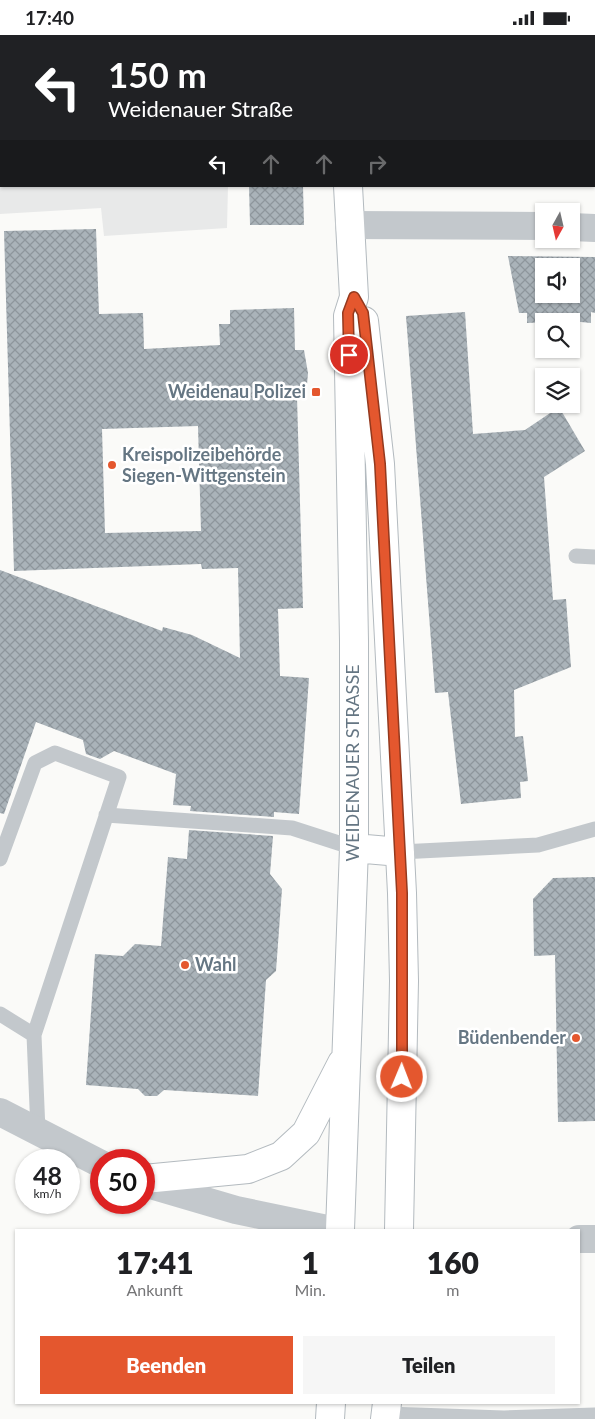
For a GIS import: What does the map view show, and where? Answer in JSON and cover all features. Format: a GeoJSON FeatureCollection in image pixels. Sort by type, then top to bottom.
{"type":"FeatureCollection","features":[{"type":"Feature","properties":{"kind":"main road","name":"WEIDENAUER STRASSE"},"geometry":{"type":"LineString","coordinates":[[340,1229],[354,849],[354,641],[348,313],[354,297],[348,187]]}},
{"type":"Feature","properties":{"kind":"main road","name":"WEIDENAUER STRASSE"},"geometry":{"type":"LineString","coordinates":[[354,297],[363,313],[380,464],[400,852],[404,981],[399,1229]]}},
{"type":"Feature","properties":{"kind":"main road"},"geometry":{"type":"LineString","coordinates":[[354,641],[389,641]]}},
{"type":"Feature","properties":{"kind":"main road"},"geometry":{"type":"LineString","coordinates":[[354,849],[400,852]]}},
{"type":"Feature","properties":{"kind":"main road"},"geometry":{"type":"LineString","coordinates":[[155,1178],[248,1169],[281,1156],[306,1133],[327,1096],[347,1052]]}},
{"type":"Feature","properties":{"kind":"main road"},"geometry":{"type":"LineString","coordinates":[[330,1419],[331,1404]]}},
{"type":"Feature","properties":{"kind":"street"},"geometry":{"type":"LineString","coordinates":[[349,225],[535,226]]}},
{"type":"Feature","properties":{"kind":"street"},"geometry":{"type":"LineString","coordinates":[[580,227],[595,228]]}},
{"type":"Feature","properties":{"kind":"street"},"geometry":{"type":"LineString","coordinates":[[0,1112],[90,1158]]}},
{"type":"Feature","properties":{"kind":"street"},"geometry":{"type":"LineString","coordinates":[[155,1186],[236,1210],[327,1229]]}},
{"type":"Feature","properties":{"kind":"street"},"geometry":{"type":"LineString","coordinates":[[580,1239],[595,1239]]}},
{"type":"Feature","properties":{"kind":"lane"},"geometry":{"type":"LineString","coordinates":[[576,556],[595,557]]}},
{"type":"Feature","properties":{"kind":"lane"},"geometry":{"type":"LineString","coordinates":[[0,859],[35,763],[55,753],[119,777],[34,1035],[38,1131]]}},
{"type":"Feature","properties":{"kind":"lane"},"geometry":{"type":"LineString","coordinates":[[106,815],[292,828],[354,849]]}},
{"type":"Feature","properties":{"kind":"lane"},"geometry":{"type":"LineString","coordinates":[[400,852],[538,845],[595,829]]}},
{"type":"Feature","properties":{"kind":"lane"},"geometry":{"type":"LineString","coordinates":[[0,1014],[34,1035]]}},
{"type":"Feature","properties":{"kind":"lane"},"geometry":{"type":"LineString","coordinates":[[386,1412],[504,1418],[595,1415]]}},
{"type":"Feature","properties":{"kind":"shaded area"},"geometry":{"type":"Polygon","coordinates":[[[0,187],[228,187],[227,228],[104,236],[101,208],[0,214],[0,187]]]}},
{"type":"Feature","properties":{"kind":"building"},"geometry":{"type":"Polygon","coordinates":[[[249,187],[303,187],[304,225],[250,225],[249,187]]]}},
{"type":"Feature","properties":{"kind":"building"},"geometry":{"type":"Polygon","coordinates":[[[96,229],[99,314],[143,313],[144,349],[220,345],[219,324],[230,324],[230,310],[294,308],[295,350],[304,350],[308,373],[306,396],[297,397],[303,608],[278,609],[280,676],[309,678],[299,814],[274,812],[274,817],[190,811],[191,806],[173,805],[176,774],[114,751],[100,759],[86,754],[83,740],[36,722],[4,814],[0,813],[0,570],[162,631],[163,627],[192,635],[240,658],[238,568],[202,569],[201,564],[14,571],[4,231],[96,229]],[[198,426],[102,429],[105,533],[201,531],[198,426]]]}},
{"type":"Feature","properties":{"kind":"building"},"geometry":{"type":"Polygon","coordinates":[[[508,256],[595,257],[595,313],[591,312],[591,323],[580,322],[580,313],[535,313],[535,323],[527,323],[527,313],[519,313],[508,256]]]}},
{"type":"Feature","properties":{"kind":"building"},"geometry":{"type":"Polygon","coordinates":[[[465,312],[473,434],[525,430],[550,413],[563,413],[585,451],[544,477],[553,600],[566,599],[571,667],[514,690],[515,737],[523,736],[528,781],[520,782],[521,798],[461,804],[448,692],[435,693],[406,316],[465,312]]]}},
{"type":"Feature","properties":{"kind":"building","name":"Wahl"},"geometry":{"type":"Polygon","coordinates":[[[189,830],[273,836],[270,874],[282,889],[276,971],[266,980],[258,1096],[164,1090],[157,1096],[145,1096],[138,1089],[86,1085],[95,954],[123,956],[135,944],[161,946],[168,857],[187,859],[189,830]]]}},
{"type":"Feature","properties":{"kind":"building","name":"Büdenbender"},"geometry":{"type":"Polygon","coordinates":[[[595,877],[595,1121],[558,1122],[555,955],[534,956],[533,899],[553,878],[595,877]]]}},
{"type":"Feature","properties":{"kind":"place","name":"Weidenau Polizei"},"geometry":{"type":"Point","coordinates":[316,392]}},
{"type":"Feature","properties":{"kind":"place","name":"Kreispolizeibehörde Siegen-Wittgenstein"},"geometry":{"type":"Point","coordinates":[112,465]}},
{"type":"Feature","properties":{"kind":"place","name":"Wahl"},"geometry":{"type":"Point","coordinates":[185,965]}},
{"type":"Feature","properties":{"kind":"place","name":"Büdenbender"},"geometry":{"type":"Point","coordinates":[576,1038]}},
{"type":"Feature","properties":{"kind":"route"},"geometry":{"type":"LineString","coordinates":[[349,355],[348,313],[354,297],[363,313],[380,464],[402,893],[404,981],[402,1077]]}}]}
